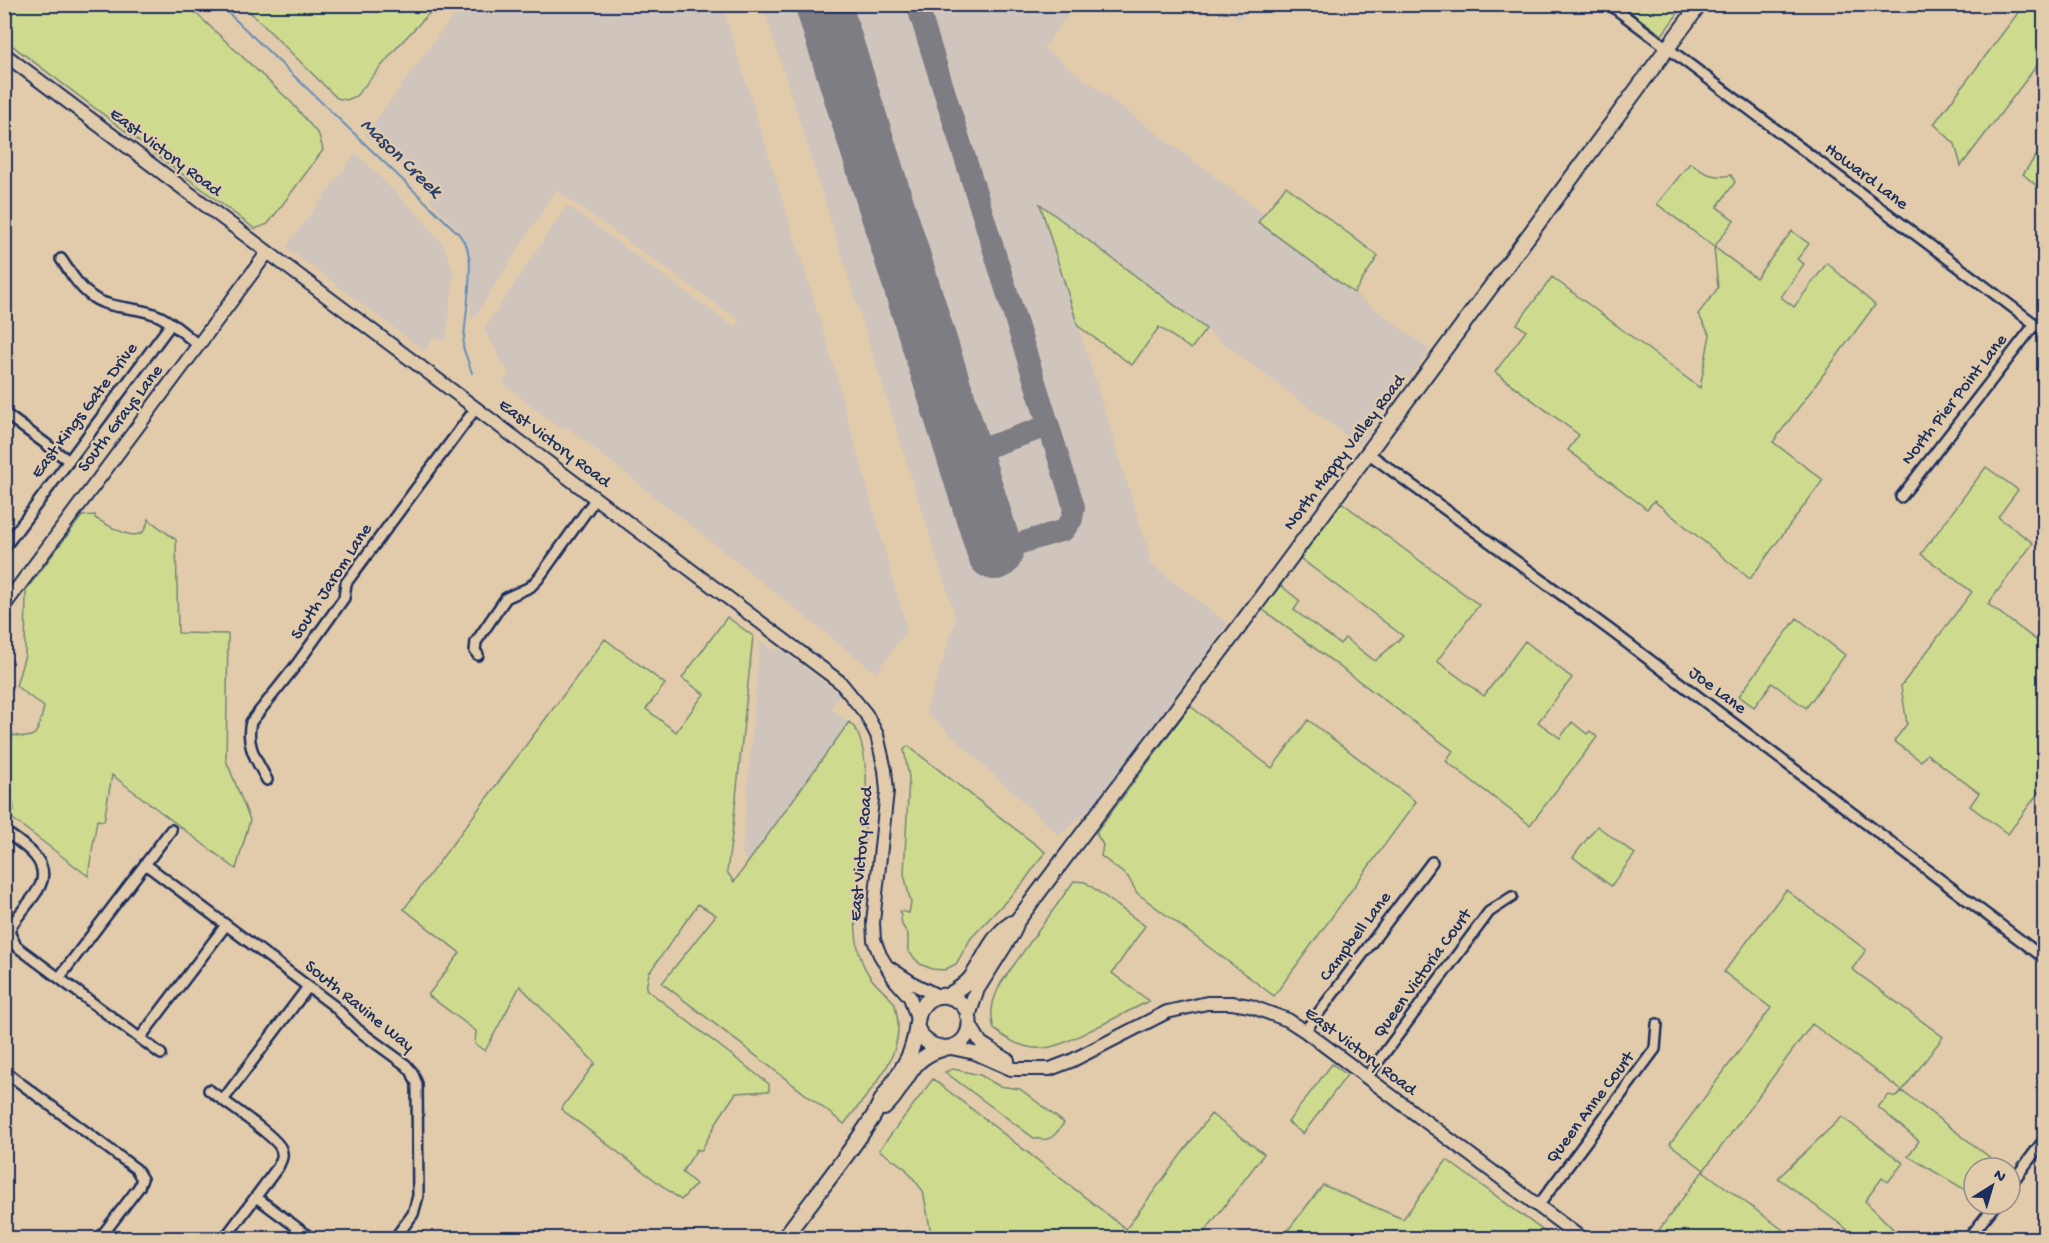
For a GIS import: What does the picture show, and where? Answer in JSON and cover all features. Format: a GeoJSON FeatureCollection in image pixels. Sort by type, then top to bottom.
{"type":"FeatureCollection","features":[{"type":"Feature","properties":{"kind":"main road","name":"North Happy Valley Road"},"geometry":{"type":"LineString","coordinates":[[969,1019],[977,989],[1013,932],[1017,921],[1368,453],[1700,4]]}},
{"type":"Feature","properties":{"kind":"main road","name":"North Happy Valley Road"},"geometry":{"type":"LineString","coordinates":[[943,996],[960,988],[969,980],[998,937],[1007,927],[1017,921]]}},
{"type":"Feature","properties":{"kind":"main road"},"geometry":{"type":"LineString","coordinates":[[784,1239],[872,1119],[909,1056],[924,1004],[943,996],[962,1004],[969,1019],[965,1037],[959,1044],[931,1052],[918,1060],[899,1092],[872,1119]]}},
{"type":"Feature","properties":{"kind":"main road"},"geometry":{"type":"LineString","coordinates":[[917,1023],[926,1042],[933,1047],[946,1048]]}},
{"type":"Feature","properties":{"kind":"street","name":"Howard Lane"},"geometry":{"type":"LineString","coordinates":[[1609,4],[2044,331]]}},
{"type":"Feature","properties":{"kind":"street","name":"East Victory Road"},"geometry":{"type":"LineString","coordinates":[[4,54],[840,682],[866,714],[877,735],[885,770],[887,792],[873,922],[874,940],[895,981],[910,997],[917,1023]]}},
{"type":"Feature","properties":{"kind":"street","name":"South Grays Lane"},"geometry":{"type":"LineString","coordinates":[[4,606],[267,253]]}},
{"type":"Feature","properties":{"kind":"street"},"geometry":{"type":"LineString","coordinates":[[61,259],[93,298],[162,317],[198,345]]}},
{"type":"Feature","properties":{"kind":"street","name":"East Kings Gate Drive"},"geometry":{"type":"LineString","coordinates":[[4,548],[171,324]]}},
{"type":"Feature","properties":{"kind":"street","name":"North Pier Point Lane"},"geometry":{"type":"LineString","coordinates":[[1901,497],[2035,324]]}},
{"type":"Feature","properties":{"kind":"street","name":"South Jarom Lane"},"geometry":{"type":"LineString","coordinates":[[267,780],[250,749],[248,734],[251,722],[297,664],[344,598],[346,583],[476,408]]}},
{"type":"Feature","properties":{"kind":"street"},"geometry":{"type":"LineString","coordinates":[[4,413],[69,460]]}},
{"type":"Feature","properties":{"kind":"street","name":"Joe Lane"},"geometry":{"type":"LineString","coordinates":[[1368,453],[1610,630],[2044,958]]}},
{"type":"Feature","properties":{"kind":"street"},"geometry":{"type":"LineString","coordinates":[[478,655],[475,651],[476,642],[506,598],[530,587],[538,579],[596,498]]}},
{"type":"Feature","properties":{"kind":"street"},"geometry":{"type":"LineString","coordinates":[[59,978],[171,830]]}},
{"type":"Feature","properties":{"kind":"street"},"geometry":{"type":"LineString","coordinates":[[4,831],[35,856],[42,875],[41,884],[9,932],[16,946],[161,1054]]}},
{"type":"Feature","properties":{"kind":"street","name":"Campbell Lane"},"geometry":{"type":"LineString","coordinates":[[1305,1031],[1432,862]]}},
{"type":"Feature","properties":{"kind":"street","name":"South Ravine Way"},"geometry":{"type":"LineString","coordinates":[[146,864],[334,1006],[358,1030],[406,1065],[412,1072],[417,1084],[417,1205],[395,1239]]}},
{"type":"Feature","properties":{"kind":"street","name":"Queen Victoria Court"},"geometry":{"type":"LineString","coordinates":[[1366,1078],[1489,912],[1512,897]]}},
{"type":"Feature","properties":{"kind":"street"},"geometry":{"type":"LineString","coordinates":[[140,1038],[226,925]]}},
{"type":"Feature","properties":{"kind":"street","name":"East Victory Road"},"geometry":{"type":"LineString","coordinates":[[888,967],[914,984],[943,996]]}},
{"type":"Feature","properties":{"kind":"street"},"geometry":{"type":"LineString","coordinates":[[223,1100],[308,987]]}},
{"type":"Feature","properties":{"kind":"street","name":"East Victory Road"},"geometry":{"type":"LineString","coordinates":[[946,1048],[975,1053],[1011,1069],[1050,1068],[1061,1065],[1167,1012],[1207,1004],[1232,1003],[1250,1006],[1288,1020],[1305,1031],[1581,1239]]}},
{"type":"Feature","properties":{"kind":"street"},"geometry":{"type":"LineString","coordinates":[[969,1019],[981,1043],[1021,1068]]}},
{"type":"Feature","properties":{"kind":"street","name":"Queen Anne Court"},"geometry":{"type":"LineString","coordinates":[[1538,1206],[1655,1049],[1657,1024]]}},
{"type":"Feature","properties":{"kind":"street"},"geometry":{"type":"LineString","coordinates":[[4,1071],[147,1177],[100,1239]]}},
{"type":"Feature","properties":{"kind":"street"},"geometry":{"type":"LineString","coordinates":[[209,1090],[272,1138],[282,1150],[282,1159],[278,1167],[225,1239]]}},
{"type":"Feature","properties":{"kind":"street"},"geometry":{"type":"LineString","coordinates":[[2022,1169],[2044,1140]]}},
{"type":"Feature","properties":{"kind":"street"},"geometry":{"type":"LineString","coordinates":[[256,1197],[311,1239]]}},
{"type":"Feature","properties":{"kind":"street"},"geometry":{"type":"LineString","coordinates":[[1969,1239],[1987,1216]]}},
{"type":"Feature","properties":{"kind":"shaded area"},"geometry":{"type":"Polygon","coordinates":[[[461,5],[722,5],[826,340],[907,630],[876,673],[566,426],[562,430],[503,383],[509,374],[484,329],[567,205],[734,327],[740,321],[556,190],[471,322],[469,249],[457,228],[430,200],[434,195],[365,135],[461,5]]]}},
{"type":"Feature","properties":{"kind":"shaded area"},"geometry":{"type":"Polygon","coordinates":[[[763,5],[1074,5],[1043,48],[1264,214],[1259,222],[1430,350],[1359,445],[1040,205],[1150,556],[1147,561],[1228,624],[1094,805],[1059,835],[926,712],[956,619],[763,5]]]}},
{"type":"Feature","properties":{"kind":"shaded area"},"geometry":{"type":"Polygon","coordinates":[[[1220,5],[1251,5],[1240,19],[1220,5]]]}},
{"type":"Feature","properties":{"kind":"shaded area"},"geometry":{"type":"Polygon","coordinates":[[[356,153],[425,222],[445,248],[454,273],[446,340],[432,338],[425,351],[286,247],[356,153]]]}},
{"type":"Feature","properties":{"kind":"shaded area"},"geometry":{"type":"Polygon","coordinates":[[[760,640],[774,651],[779,648],[840,694],[831,709],[849,722],[748,863],[742,853],[760,640]]]}},
{"type":"Feature","properties":{"kind":"green space"},"geometry":{"type":"Polygon","coordinates":[[[4,5],[187,5],[292,103],[319,135],[323,150],[268,224],[255,229],[5,40],[4,5]]]}},
{"type":"Feature","properties":{"kind":"green space"},"geometry":{"type":"Polygon","coordinates":[[[243,5],[437,5],[356,96],[347,100],[337,98],[243,5]]]}},
{"type":"Feature","properties":{"kind":"green space"},"geometry":{"type":"Polygon","coordinates":[[[1621,5],[1684,5],[1662,35],[1621,5]]]}},
{"type":"Feature","properties":{"kind":"green space"},"geometry":{"type":"Polygon","coordinates":[[[2024,5],[2044,5],[2044,56],[1961,166],[1955,144],[1934,124],[2024,5]]]}},
{"type":"Feature","properties":{"kind":"green space"},"geometry":{"type":"Polygon","coordinates":[[[2044,145],[2044,192],[2023,174],[2044,145]]]}},
{"type":"Feature","properties":{"kind":"green space"},"geometry":{"type":"Polygon","coordinates":[[[1690,163],[1709,174],[1731,175],[1735,182],[1717,207],[1734,220],[1714,247],[1657,204],[1690,163]]]}},
{"type":"Feature","properties":{"kind":"green space"},"geometry":{"type":"Polygon","coordinates":[[[1286,186],[1378,256],[1354,293],[1258,222],[1286,186]]]}},
{"type":"Feature","properties":{"kind":"green space"},"geometry":{"type":"Polygon","coordinates":[[[1040,204],[1206,329],[1191,349],[1159,327],[1132,365],[1078,326],[1040,204]]]}},
{"type":"Feature","properties":{"kind":"green space"},"geometry":{"type":"Polygon","coordinates":[[[1792,231],[1809,244],[1797,259],[1804,264],[1781,297],[1794,307],[1827,263],[1875,305],[1773,442],[1823,480],[1750,579],[1654,501],[1647,509],[1568,450],[1579,435],[1495,372],[1526,331],[1517,324],[1552,277],[1700,388],[1710,335],[1698,314],[1718,288],[1714,247],[1756,278],[1792,231]]]}},
{"type":"Feature","properties":{"kind":"green space"},"geometry":{"type":"Polygon","coordinates":[[[1986,467],[2018,490],[1998,517],[2033,543],[1988,604],[2044,646],[2044,785],[2008,834],[1970,806],[1979,793],[1927,754],[1921,761],[1894,741],[1907,724],[1901,686],[1972,592],[1921,554],[1986,467]]]}},
{"type":"Feature","properties":{"kind":"green space"},"geometry":{"type":"Polygon","coordinates":[[[1341,502],[1479,605],[1437,661],[1484,696],[1525,641],[1572,678],[1538,722],[1560,738],[1572,722],[1587,734],[1590,731],[1597,737],[1530,825],[1446,761],[1453,751],[1262,609],[1280,585],[1300,601],[1294,610],[1340,644],[1345,638],[1375,661],[1403,636],[1300,558],[1341,502]]]}},
{"type":"Feature","properties":{"kind":"green space"},"geometry":{"type":"Polygon","coordinates":[[[95,515],[95,518],[109,526],[134,535],[141,533],[148,519],[176,540],[178,633],[228,634],[226,760],[250,820],[236,869],[112,775],[104,821],[97,820],[88,876],[9,816],[14,810],[5,747],[14,735],[29,737],[36,732],[44,707],[16,686],[25,655],[26,590],[82,516],[95,515]]]}},
{"type":"Feature","properties":{"kind":"green space"},"geometry":{"type":"Polygon","coordinates":[[[727,617],[753,636],[727,872],[734,882],[849,722],[859,736],[864,757],[866,785],[864,846],[855,918],[857,944],[861,960],[869,976],[895,1004],[898,1031],[890,1061],[873,1088],[844,1124],[662,983],[716,915],[698,904],[649,973],[646,989],[769,1084],[769,1091],[736,1093],[701,1151],[697,1149],[682,1172],[696,1184],[681,1200],[561,1109],[595,1063],[520,986],[485,1051],[475,1044],[476,1031],[428,995],[460,953],[404,909],[605,639],[665,684],[646,709],[676,732],[704,694],[682,678],[727,617]]]}},
{"type":"Feature","properties":{"kind":"green space"},"geometry":{"type":"Polygon","coordinates":[[[1797,618],[1845,655],[1806,708],[1772,683],[1754,707],[1739,696],[1797,618]]]}},
{"type":"Feature","properties":{"kind":"green space"},"geometry":{"type":"Polygon","coordinates":[[[1190,706],[1272,768],[1308,720],[1416,802],[1274,996],[1137,893],[1128,877],[1101,856],[1103,845],[1096,833],[1190,706]]]}},
{"type":"Feature","properties":{"kind":"green space"},"geometry":{"type":"Polygon","coordinates":[[[908,746],[1045,852],[1023,883],[971,938],[956,964],[944,970],[932,969],[920,964],[908,951],[908,934],[902,925],[900,911],[909,913],[911,903],[904,874],[909,777],[904,750],[908,746]]]}},
{"type":"Feature","properties":{"kind":"green space"},"geometry":{"type":"Polygon","coordinates":[[[1597,826],[1635,854],[1611,886],[1573,857],[1597,826]]]}},
{"type":"Feature","properties":{"kind":"green space"},"geometry":{"type":"Polygon","coordinates":[[[1074,881],[1085,882],[1145,926],[1112,973],[1149,1001],[1056,1046],[1033,1048],[1021,1045],[994,1029],[992,1011],[994,1000],[1001,983],[1074,881]]]}},
{"type":"Feature","properties":{"kind":"green space"},"geometry":{"type":"Polygon","coordinates":[[[1786,890],[1866,950],[1852,969],[1943,1037],[1902,1091],[1812,1024],[1704,1170],[1670,1144],[1771,1008],[1724,972],[1786,890]]]}},
{"type":"Feature","properties":{"kind":"green space"},"geometry":{"type":"Polygon","coordinates":[[[1332,1064],[1347,1075],[1303,1134],[1288,1122],[1332,1064]]]}},
{"type":"Feature","properties":{"kind":"green space"},"geometry":{"type":"Polygon","coordinates":[[[953,1069],[980,1075],[999,1086],[1020,1089],[1064,1123],[1049,1139],[1034,1138],[945,1072],[953,1069]]]}},
{"type":"Feature","properties":{"kind":"green space"},"geometry":{"type":"Polygon","coordinates":[[[933,1079],[1126,1229],[1211,1114],[1264,1154],[1200,1238],[932,1238],[923,1191],[905,1168],[879,1150],[933,1079]]]}},
{"type":"Feature","properties":{"kind":"green space"},"geometry":{"type":"Polygon","coordinates":[[[1902,1091],[1988,1156],[1962,1156],[1962,1188],[1908,1156],[1919,1141],[1878,1107],[1889,1095],[1897,1097],[1902,1091]]]}},
{"type":"Feature","properties":{"kind":"green space"},"geometry":{"type":"Polygon","coordinates":[[[1842,1117],[1903,1163],[1888,1182],[1882,1178],[1865,1201],[1902,1238],[1859,1238],[1778,1178],[1842,1117]]]}},
{"type":"Feature","properties":{"kind":"green space"},"geometry":{"type":"Polygon","coordinates":[[[1447,1160],[1553,1238],[1282,1238],[1323,1185],[1403,1219],[1447,1160]]]}},
{"type":"Feature","properties":{"kind":"green space"},"geometry":{"type":"Polygon","coordinates":[[[1703,1171],[1794,1238],[1670,1238],[1659,1230],[1703,1171]]]}},
{"type":"Feature","properties":{"kind":"waterway","name":"Mason Creek"},"geometry":{"type":"LineString","coordinates":[[219,4],[459,234],[467,247],[470,262],[463,347],[472,373]]}},
{"type":"Feature","properties":{"kind":"taxiway"},"geometry":{"type":"LineString","coordinates":[[917,4],[1074,507],[1072,519],[1064,530],[1014,545],[991,541]]}},
{"type":"Feature","properties":{"kind":"taxiway"},"geometry":{"type":"LineString","coordinates":[[964,455],[1048,426]]}},
{"type":"Feature","properties":{"kind":"runway"},"geometry":{"type":"LineString","coordinates":[[823,4],[995,552]]}}]}
